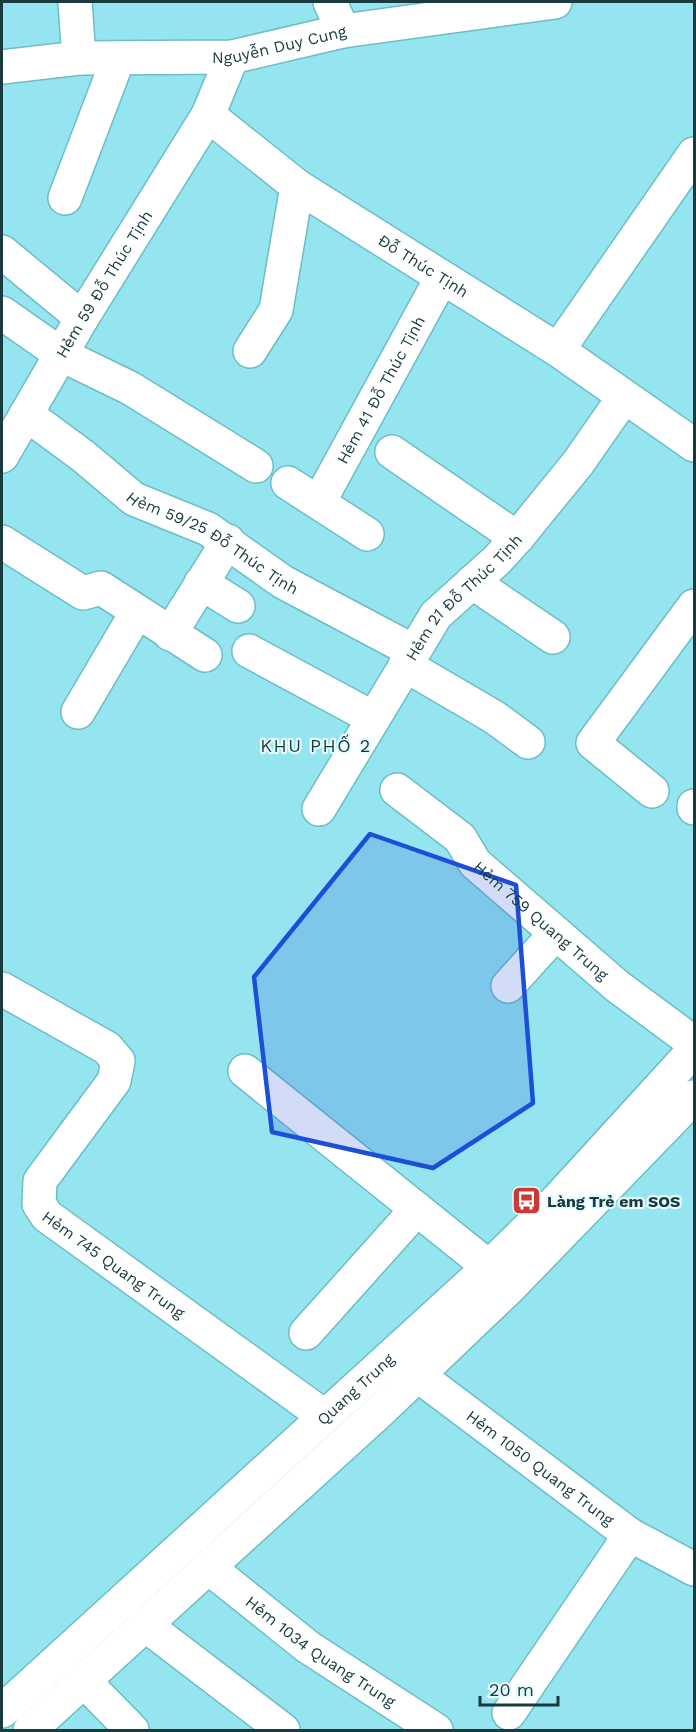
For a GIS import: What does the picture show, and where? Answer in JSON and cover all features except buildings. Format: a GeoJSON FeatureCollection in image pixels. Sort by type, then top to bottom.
{"type":"FeatureCollection","features":[{"type":"Feature","properties":{"kind":"street"},"geometry":{"type":"LineString","coordinates":[[75,2],[79,58]]}},
{"type":"Feature","properties":{"kind":"street","name":"Nguyễn Duy Cung"},"geometry":{"type":"LineString","coordinates":[[2,67],[79,58],[232,57],[336,16],[555,2]]}},
{"type":"Feature","properties":{"kind":"street"},"geometry":{"type":"LineString","coordinates":[[208,116],[232,57]]}},
{"type":"Feature","properties":{"kind":"street"},"geometry":{"type":"LineString","coordinates":[[65,198],[118,59]]}},
{"type":"Feature","properties":{"kind":"street","name":"Đỗ Thúc Tịnh"},"geometry":{"type":"LineString","coordinates":[[208,116],[297,186],[441,279],[558,350],[694,445]]}},
{"type":"Feature","properties":{"kind":"street","name":"Hẻm 59 Đỗ Thúc Tịnh"},"geometry":{"type":"LineString","coordinates":[[2,456],[82,318],[208,116]]}},
{"type":"Feature","properties":{"kind":"street"},"geometry":{"type":"LineString","coordinates":[[558,350],[694,154]]}},
{"type":"Feature","properties":{"kind":"street"},"geometry":{"type":"LineString","coordinates":[[250,351],[276,310],[297,186]]}},
{"type":"Feature","properties":{"kind":"street"},"geometry":{"type":"LineString","coordinates":[[2,252],[82,318]]}},
{"type":"Feature","properties":{"kind":"street","name":"Hẻm 41 Đỗ Thúc Tịnh"},"geometry":{"type":"LineString","coordinates":[[319,502],[441,279]]}},
{"type":"Feature","properties":{"kind":"street"},"geometry":{"type":"LineString","coordinates":[[2,313],[62,355],[130,388],[256,466]]}},
{"type":"Feature","properties":{"kind":"street","name":"Hẻm 21 Đỗ Thúc Tịnh"},"geometry":{"type":"LineString","coordinates":[[319,809],[436,615],[517,538],[578,463],[624,397]]}},
{"type":"Feature","properties":{"kind":"street","name":"Hẻm 59/25 Đỗ Thúc Tịnh"},"geometry":{"type":"LineString","coordinates":[[27,414],[83,456],[134,499],[208,529],[228,540],[283,582],[409,658],[528,742]]}},
{"type":"Feature","properties":{"kind":"street"},"geometry":{"type":"LineString","coordinates":[[392,452],[517,538]]}},
{"type":"Feature","properties":{"kind":"street"},"geometry":{"type":"LineString","coordinates":[[288,483],[367,534]]}},
{"type":"Feature","properties":{"kind":"street"},"geometry":{"type":"LineString","coordinates":[[170,634],[228,540]]}},
{"type":"Feature","properties":{"kind":"street"},"geometry":{"type":"LineString","coordinates":[[2,542],[82,593],[101,588],[205,655]]}},
{"type":"Feature","properties":{"kind":"street"},"geometry":{"type":"LineString","coordinates":[[472,582],[552,637]]}},
{"type":"Feature","properties":{"kind":"street"},"geometry":{"type":"LineString","coordinates":[[201,583],[238,606]]}},
{"type":"Feature","properties":{"kind":"street"},"geometry":{"type":"LineString","coordinates":[[652,791],[593,743],[694,606]]}},
{"type":"Feature","properties":{"kind":"street"},"geometry":{"type":"LineString","coordinates":[[78,712],[137,612]]}},
{"type":"Feature","properties":{"kind":"street"},"geometry":{"type":"LineString","coordinates":[[249,651],[372,718]]}},
{"type":"Feature","properties":{"kind":"street","name":"Hẻm 759 Quang Trung"},"geometry":{"type":"LineString","coordinates":[[397,790],[460,838],[475,864],[617,986],[694,1043]]}},
{"type":"Feature","properties":{"kind":"street"},"geometry":{"type":"LineString","coordinates":[[508,986],[556,933]]}},
{"type":"Feature","properties":{"kind":"street","name":"Hẻm 745 Quang Trung"},"geometry":{"type":"LineString","coordinates":[[2,989],[107,1048],[118,1062],[114,1081],[40,1181],[39,1204],[47,1216],[324,1416]]}},
{"type":"Feature","properties":{"kind":"street","name":"Quang Trung"},"geometry":{"type":"LineString","coordinates":[[30,1731],[417,1376],[499,1277],[558,1199],[694,1050]]}},
{"type":"Feature","properties":{"kind":"street"},"geometry":{"type":"LineString","coordinates":[[245,1071],[499,1277]]}},
{"type":"Feature","properties":{"kind":"street","name":"Quang Trung"},"geometry":{"type":"LineString","coordinates":[[2,1711],[392,1355],[499,1277],[694,1098]]}},
{"type":"Feature","properties":{"kind":"street"},"geometry":{"type":"LineString","coordinates":[[306,1334],[417,1209]]}},
{"type":"Feature","properties":{"kind":"street","name":"Hẻm 1050 Quang Trung"},"geometry":{"type":"LineString","coordinates":[[392,1355],[630,1535],[694,1569]]}},
{"type":"Feature","properties":{"kind":"street"},"geometry":{"type":"LineString","coordinates":[[509,1713],[630,1535]]}},
{"type":"Feature","properties":{"kind":"street","name":"Hẻm 1034 Quang Trung"},"geometry":{"type":"LineString","coordinates":[[208,1567],[308,1647],[436,1731]]}},
{"type":"Feature","properties":{"kind":"street"},"geometry":{"type":"LineString","coordinates":[[144,1624],[283,1731]]}},
{"type":"Feature","properties":{"kind":"street"},"geometry":{"type":"LineString","coordinates":[[83,1680],[132,1731]]}},
{"type":"Feature","properties":{"kind":"highlighted area"},"geometry":{"type":"Polygon","coordinates":[[[370,834],[516,885],[533,1103],[433,1168],[272,1132],[254,977],[370,834]]]}},
{"type":"Feature","properties":{"kind":"place","name":"Làng Trẻ em SOS"},"geometry":{"type":"Point","coordinates":[526,1201]}},
{"type":"Feature","properties":{"kind":"district","name":"KHU PHỐ 2"},"geometry":{"type":"Point","coordinates":[316,746]}}]}
